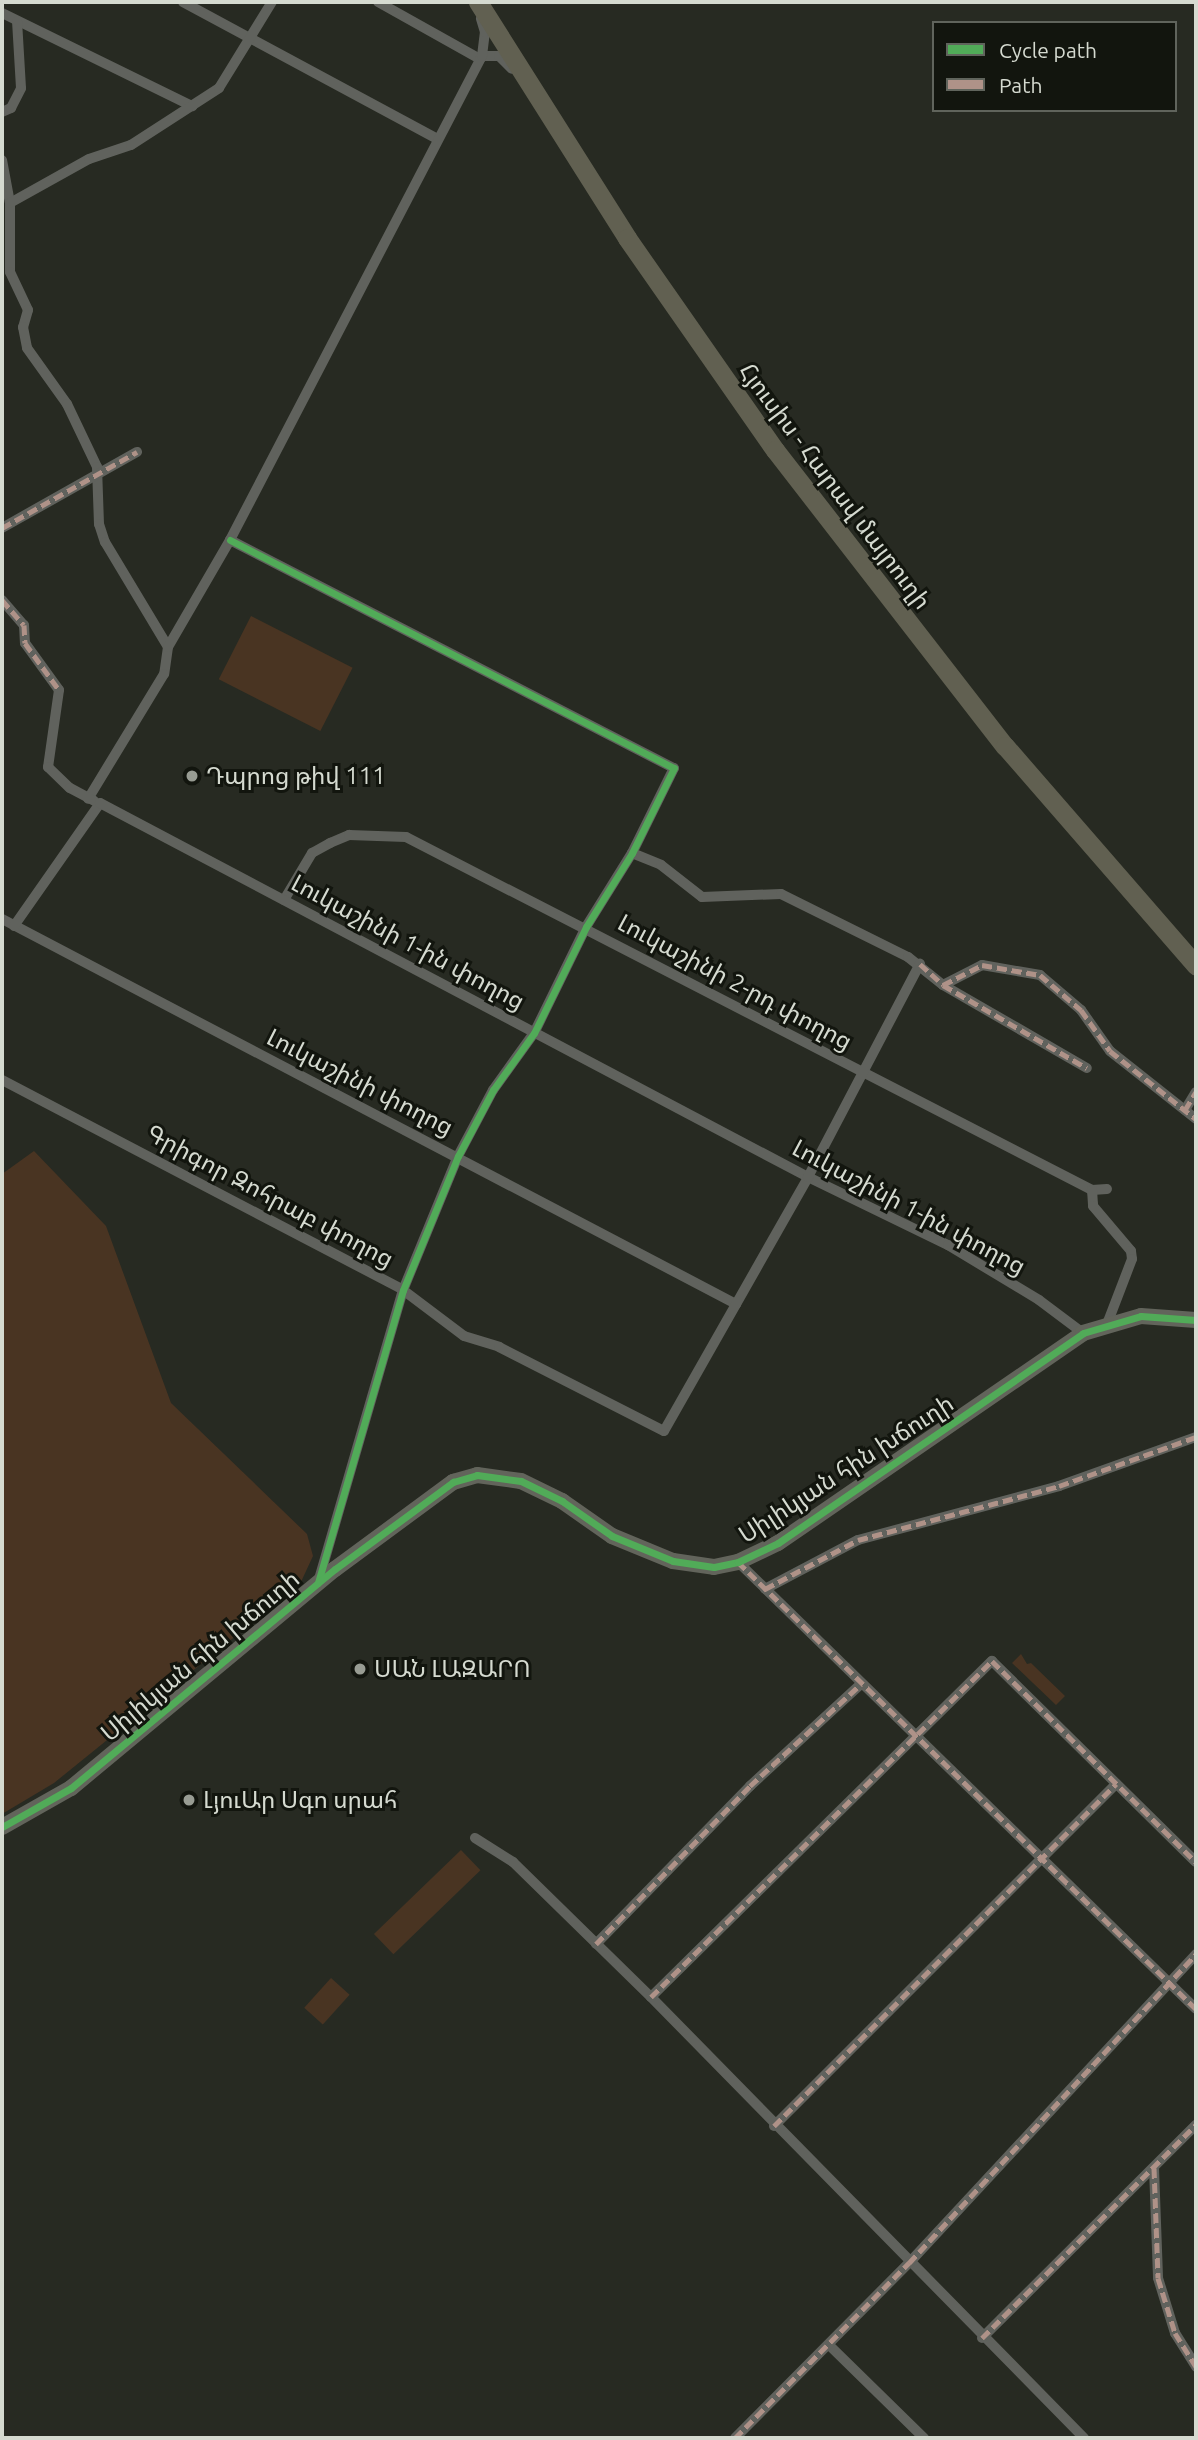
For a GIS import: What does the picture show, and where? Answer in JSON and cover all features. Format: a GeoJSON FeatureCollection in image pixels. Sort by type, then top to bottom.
{"type":"FeatureCollection","features":[{"type":"Feature","properties":{"kind":"highway","name":"Հյուսիս - Հարավ մայրուղի"},"geometry":{"type":"LineString","coordinates":[[477,2],[529,86],[688,327],[847,545],[1005,746],[1196,966]]}},
{"type":"Feature","properties":{"kind":"highway","name":"Հյուսիս - Հարավ մայրուղի"},"geometry":{"type":"LineString","coordinates":[[493,2],[656,258],[855,536],[1054,786],[1196,948]]}},
{"type":"Feature","properties":{"kind":"street"},"geometry":{"type":"LineString","coordinates":[[183,2],[437,139]]}},
{"type":"Feature","properties":{"kind":"street"},"geometry":{"type":"LineString","coordinates":[[10,203],[89,159],[131,145],[219,89],[253,38],[272,2]]}},
{"type":"Feature","properties":{"kind":"street"},"geometry":{"type":"LineString","coordinates":[[377,2],[481,58],[499,56],[529,86]]}},
{"type":"Feature","properties":{"kind":"street"},"geometry":{"type":"LineString","coordinates":[[2,600],[24,625],[24,643],[59,690],[48,767],[88,799],[164,674],[168,647],[230,540],[481,58],[485,32],[477,2]]}},
{"type":"Feature","properties":{"kind":"street"},"geometry":{"type":"LineString","coordinates":[[2,13],[192,106]]}},
{"type":"Feature","properties":{"kind":"street"},"geometry":{"type":"LineString","coordinates":[[2,112],[19,98],[21,88],[17,21]]}},
{"type":"Feature","properties":{"kind":"street"},"geometry":{"type":"LineString","coordinates":[[2,160],[10,203],[10,272],[28,310],[23,327],[27,348],[67,404],[98,471],[99,524],[105,542],[168,647]]}},
{"type":"Feature","properties":{"kind":"street"},"geometry":{"type":"LineString","coordinates":[[2,527],[98,471],[137,452]]}},
{"type":"Feature","properties":{"kind":"street"},"geometry":{"type":"LineString","coordinates":[[230,540],[674,768],[632,853],[586,927],[534,1033],[493,1090],[458,1156],[403,1290],[318,1583]]}},
{"type":"Feature","properties":{"kind":"street","name":"Լուկաշինի 1-ին փողոց"},"geometry":{"type":"LineString","coordinates":[[88,799],[808,1177],[948,1245],[1039,1300],[1083,1333]]}},
{"type":"Feature","properties":{"kind":"street"},"geometry":{"type":"LineString","coordinates":[[14,926],[100,803]]}},
{"type":"Feature","properties":{"kind":"street","name":"Լուկաշինի 2-րդ փողոց"},"geometry":{"type":"LineString","coordinates":[[284,900],[312,853],[330,843],[349,835],[406,837],[586,927],[1092,1190]]}},
{"type":"Feature","properties":{"kind":"street"},"geometry":{"type":"LineString","coordinates":[[632,853],[661,865],[702,897],[781,894],[920,964],[943,985],[1087,1068]]}},
{"type":"Feature","properties":{"kind":"street","name":"Լուկաշինի փողոց"},"geometry":{"type":"LineString","coordinates":[[2,919],[736,1304]]}},
{"type":"Feature","properties":{"kind":"street"},"geometry":{"type":"LineString","coordinates":[[736,1304],[808,1177],[920,964]]}},
{"type":"Feature","properties":{"kind":"street"},"geometry":{"type":"LineString","coordinates":[[943,985],[982,965],[1040,975],[1081,1010],[1110,1051],[1196,1119]]}},
{"type":"Feature","properties":{"kind":"street","name":"Գրիգոր Զոհրաբ փողոց"},"geometry":{"type":"LineString","coordinates":[[2,1080],[403,1290],[464,1336],[499,1347],[664,1431],[736,1304]]}},
{"type":"Feature","properties":{"kind":"street"},"geometry":{"type":"LineString","coordinates":[[1185,1110],[1196,1092]]}},
{"type":"Feature","properties":{"kind":"street"},"geometry":{"type":"LineString","coordinates":[[1107,1189],[1092,1190],[1093,1206],[1131,1251],[1132,1259],[1107,1324]]}},
{"type":"Feature","properties":{"kind":"street","name":"Սիլիկյան հին խճուղի"},"geometry":{"type":"LineString","coordinates":[[2,1828],[71,1788],[318,1583],[431,1494],[477,1475],[521,1481],[562,1501],[612,1536],[673,1560],[714,1567],[738,1562],[778,1543],[1083,1333],[1141,1316],[1196,1320]]}},
{"type":"Feature","properties":{"kind":"street"},"geometry":{"type":"LineString","coordinates":[[765,1589],[858,1539],[1059,1486],[1196,1437]]}},
{"type":"Feature","properties":{"kind":"street"},"geometry":{"type":"LineString","coordinates":[[738,1562],[1196,2009]]}},
{"type":"Feature","properties":{"kind":"street"},"geometry":{"type":"LineString","coordinates":[[651,1997],[992,1661],[1196,1862]]}},
{"type":"Feature","properties":{"kind":"street"},"geometry":{"type":"LineString","coordinates":[[596,1944],[750,1786],[861,1684]]}},
{"type":"Feature","properties":{"kind":"street"},"geometry":{"type":"LineString","coordinates":[[774,2126],[1116,1784]]}},
{"type":"Feature","properties":{"kind":"street"},"geometry":{"type":"LineString","coordinates":[[475,1838],[513,1862],[651,1997],[982,2338],[1084,2438]]}},
{"type":"Feature","properties":{"kind":"street"},"geometry":{"type":"LineString","coordinates":[[735,2438],[909,2263],[1168,1981],[1196,1954]]}},
{"type":"Feature","properties":{"kind":"street"},"geometry":{"type":"LineString","coordinates":[[982,2338],[1196,2125]]}},
{"type":"Feature","properties":{"kind":"street"},"geometry":{"type":"LineString","coordinates":[[1154,2168],[1158,2278],[1175,2333],[1196,2367]]}},
{"type":"Feature","properties":{"kind":"street"},"geometry":{"type":"LineString","coordinates":[[829,2345],[924,2438]]}},
{"type":"Feature","properties":{"kind":"shaded area"},"geometry":{"type":"Polygon","coordinates":[[[251,616],[353,668],[320,731],[219,679],[251,616]]]}},
{"type":"Feature","properties":{"kind":"shaded area"},"geometry":{"type":"Polygon","coordinates":[[[34,1151],[106,1226],[171,1403],[307,1534],[313,1556],[300,1584],[54,1783],[2,1814],[2,1174],[34,1151]]]}},
{"type":"Feature","properties":{"kind":"shaded area"},"geometry":{"type":"Polygon","coordinates":[[[1021,1654],[1027,1664],[1031,1663],[1065,1696],[1056,1705],[1012,1663],[1021,1654]]]}},
{"type":"Feature","properties":{"kind":"shaded area"},"geometry":{"type":"Polygon","coordinates":[[[461,1850],[480,1870],[393,1954],[374,1934],[461,1850]]]}},
{"type":"Feature","properties":{"kind":"shaded area"},"geometry":{"type":"Polygon","coordinates":[[[331,1978],[350,1995],[323,2024],[304,2008],[331,1978]]]}},
{"type":"Feature","properties":{"kind":"marked path"},"geometry":{"type":"LineString","coordinates":[[2,528],[137,452]]}},
{"type":"Feature","properties":{"kind":"marked path"},"geometry":{"type":"LineString","coordinates":[[2,600],[24,625],[25,643],[59,690]]}},
{"type":"Feature","properties":{"kind":"marked path"},"geometry":{"type":"LineString","coordinates":[[920,964],[943,985],[1087,1068]]}},
{"type":"Feature","properties":{"kind":"marked path"},"geometry":{"type":"LineString","coordinates":[[943,985],[982,965],[1040,975],[1081,1010],[1110,1051],[1196,1119]]}},
{"type":"Feature","properties":{"kind":"marked path"},"geometry":{"type":"LineString","coordinates":[[1185,1110],[1196,1092]]}},
{"type":"Feature","properties":{"kind":"marked path"},"geometry":{"type":"LineString","coordinates":[[765,1589],[858,1540],[1059,1486],[1196,1437]]}},
{"type":"Feature","properties":{"kind":"marked path"},"geometry":{"type":"LineString","coordinates":[[738,1562],[1196,2009]]}},
{"type":"Feature","properties":{"kind":"marked path"},"geometry":{"type":"LineString","coordinates":[[651,1997],[992,1661],[1196,1862]]}},
{"type":"Feature","properties":{"kind":"marked path"},"geometry":{"type":"LineString","coordinates":[[596,1944],[750,1786],[861,1684]]}},
{"type":"Feature","properties":{"kind":"marked path"},"geometry":{"type":"LineString","coordinates":[[774,2126],[1116,1784]]}},
{"type":"Feature","properties":{"kind":"marked path"},"geometry":{"type":"LineString","coordinates":[[735,2438],[909,2263],[1196,1954]]}},
{"type":"Feature","properties":{"kind":"marked path"},"geometry":{"type":"LineString","coordinates":[[982,2338],[1196,2125]]}},
{"type":"Feature","properties":{"kind":"marked path"},"geometry":{"type":"LineString","coordinates":[[1154,2168],[1158,2278],[1175,2333],[1196,2367]]}},
{"type":"Feature","properties":{"kind":"cycle path"},"geometry":{"type":"LineString","coordinates":[[230,540],[674,768],[632,853],[586,927],[534,1033],[493,1090],[458,1156],[403,1290],[318,1583]]}},
{"type":"Feature","properties":{"kind":"cycle path"},"geometry":{"type":"LineString","coordinates":[[2,1827],[71,1788],[335,1569],[453,1482],[477,1475],[521,1481],[562,1501],[612,1536],[673,1561],[714,1567],[738,1562],[778,1543],[1083,1333],[1141,1316],[1196,1320]]}},
{"type":"Feature","properties":{"kind":"place","name":"Դպրոց թիվ 111"},"geometry":{"type":"Point","coordinates":[192,776]}},
{"type":"Feature","properties":{"kind":"place","name":"ՍԱՆ ԼԱԶԱՐՈ"},"geometry":{"type":"Point","coordinates":[360,1669]}},
{"type":"Feature","properties":{"kind":"place","name":"ԼյուԱր Սգո սրահ"},"geometry":{"type":"Point","coordinates":[189,1800]}}]}
